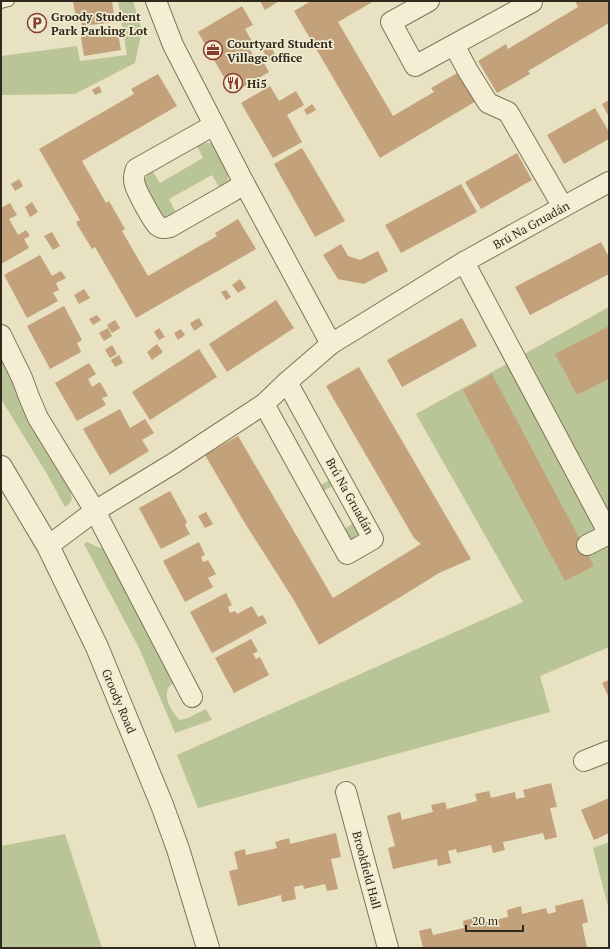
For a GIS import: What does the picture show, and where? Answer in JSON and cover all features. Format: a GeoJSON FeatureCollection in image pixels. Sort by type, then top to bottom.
{"type":"FeatureCollection","features":[{"type":"Feature","properties":{"kind":"street"},"geometry":{"type":"LineString","coordinates":[[156,1],[173,44],[214,125],[332,344]]}},
{"type":"Feature","properties":{"kind":"street"},"geometry":{"type":"LineString","coordinates":[[429,1],[391,22],[416,66],[532,1]]}},
{"type":"Feature","properties":{"kind":"street"},"geometry":{"type":"LineString","coordinates":[[454,45],[488,103],[508,112],[563,207]]}},
{"type":"Feature","properties":{"kind":"street"},"geometry":{"type":"LineString","coordinates":[[214,125],[136,169],[134,184],[138,194],[155,222],[164,228],[170,227],[233,191],[244,183]]}},
{"type":"Feature","properties":{"kind":"street","name":"Brú Na Gruadán"},"geometry":{"type":"LineString","coordinates":[[48,546],[95,511],[174,463],[264,404],[287,382],[332,344],[464,262],[609,182]]}},
{"type":"Feature","properties":{"kind":"street"},"geometry":{"type":"LineString","coordinates":[[464,262],[609,534],[586,545]]}},
{"type":"Feature","properties":{"kind":"street"},"geometry":{"type":"LineString","coordinates":[[1,335],[22,378],[38,418],[95,511],[192,697]]}},
{"type":"Feature","properties":{"kind":"street","name":"Brú Na Gruadán"},"geometry":{"type":"LineString","coordinates":[[264,404],[347,554],[373,539],[287,382]]}},
{"type":"Feature","properties":{"kind":"street","name":"Groody Road"},"geometry":{"type":"LineString","coordinates":[[1,467],[48,546],[97,647],[162,805],[178,849],[208,948]]}},
{"type":"Feature","properties":{"kind":"street"},"geometry":{"type":"LineString","coordinates":[[584,761],[609,751]]}},
{"type":"Feature","properties":{"kind":"street","name":"Brookfield Hall"},"geometry":{"type":"LineString","coordinates":[[346,792],[388,948]]}},
{"type":"Feature","properties":{"kind":"lane"},"geometry":{"type":"LineString","coordinates":[[1,3],[9,1]]}},
{"type":"Feature","properties":{"kind":"green space"},"geometry":{"type":"Polygon","coordinates":[[[118,1],[133,1],[142,30],[135,63],[75,94],[1,95],[1,56],[77,46],[80,61],[127,55],[118,1]]]}},
{"type":"Feature","properties":{"kind":"green space"},"geometry":{"type":"Polygon","coordinates":[[[212,143],[215,146],[229,174],[227,182],[219,187],[212,175],[169,199],[176,213],[168,218],[161,215],[146,191],[144,180],[153,172],[160,183],[203,158],[197,146],[212,143]]]}},
{"type":"Feature","properties":{"kind":"green space"},"geometry":{"type":"Polygon","coordinates":[[[609,307],[609,647],[540,676],[550,712],[198,808],[177,755],[523,602],[416,414],[609,307]]]}},
{"type":"Feature","properties":{"kind":"green space"},"geometry":{"type":"Polygon","coordinates":[[[1,350],[72,491],[72,499],[65,507],[47,474],[1,399],[1,350]]]}},
{"type":"Feature","properties":{"kind":"green space"},"geometry":{"type":"Polygon","coordinates":[[[332,479],[336,484],[323,491],[344,529],[356,522],[362,534],[359,537],[349,541],[315,488],[332,479]]]}},
{"type":"Feature","properties":{"kind":"green space"},"geometry":{"type":"Polygon","coordinates":[[[87,542],[100,548],[106,546],[174,683],[170,685],[167,691],[167,696],[169,705],[174,714],[180,720],[188,718],[206,709],[212,720],[175,733],[140,650],[84,544],[87,542]]]}},
{"type":"Feature","properties":{"kind":"green space"},"geometry":{"type":"Polygon","coordinates":[[[65,834],[102,948],[1,948],[1,846],[65,834]]]}},
{"type":"Feature","properties":{"kind":"green space"},"geometry":{"type":"Polygon","coordinates":[[[609,842],[609,910],[593,848],[609,842]]]}},
{"type":"Feature","properties":{"kind":"building"},"geometry":{"type":"Polygon","coordinates":[[[73,1],[112,1],[115,22],[82,26],[81,19],[76,19],[73,1]]]}},
{"type":"Feature","properties":{"kind":"building"},"geometry":{"type":"Polygon","coordinates":[[[260,1],[279,1],[265,10],[260,1]]]}},
{"type":"Feature","properties":{"kind":"building"},"geometry":{"type":"Polygon","coordinates":[[[311,1],[374,1],[338,22],[393,116],[434,92],[431,88],[461,71],[478,100],[380,158],[294,11],[311,1]]]}},
{"type":"Feature","properties":{"kind":"building"},"geometry":{"type":"Polygon","coordinates":[[[575,1],[609,1],[609,23],[528,71],[530,74],[497,93],[478,61],[506,44],[508,49],[578,7],[575,1]]]}},
{"type":"Feature","properties":{"kind":"building"},"geometry":{"type":"Polygon","coordinates":[[[242,6],[253,25],[245,29],[254,45],[249,48],[255,58],[260,56],[269,72],[233,93],[198,32],[242,6]]]}},
{"type":"Feature","properties":{"kind":"building"},"geometry":{"type":"Polygon","coordinates":[[[110,28],[111,35],[118,34],[121,50],[84,56],[80,32],[110,28]]]}},
{"type":"Feature","properties":{"kind":"building"},"geometry":{"type":"Polygon","coordinates":[[[271,46],[276,57],[269,61],[263,51],[271,46]]]}},
{"type":"Feature","properties":{"kind":"building"},"geometry":{"type":"Polygon","coordinates":[[[158,74],[177,106],[82,161],[106,203],[109,201],[125,229],[122,231],[148,276],[217,236],[215,233],[238,219],[256,249],[136,318],[95,247],[92,249],[78,226],[76,222],[80,220],[39,149],[134,94],[131,89],[158,74]]]}},
{"type":"Feature","properties":{"kind":"building"},"geometry":{"type":"Polygon","coordinates":[[[99,86],[102,92],[95,95],[92,90],[99,86]]]}},
{"type":"Feature","properties":{"kind":"building"},"geometry":{"type":"Polygon","coordinates":[[[270,86],[279,101],[296,91],[304,105],[287,115],[302,142],[273,158],[241,103],[270,86]]]}},
{"type":"Feature","properties":{"kind":"building"},"geometry":{"type":"Polygon","coordinates":[[[609,100],[609,117],[602,104],[609,100]]]}},
{"type":"Feature","properties":{"kind":"building"},"geometry":{"type":"Polygon","coordinates":[[[312,104],[316,110],[307,115],[304,110],[312,104]]]}},
{"type":"Feature","properties":{"kind":"building"},"geometry":{"type":"Polygon","coordinates":[[[595,108],[609,132],[609,139],[564,164],[547,135],[595,108]]]}},
{"type":"Feature","properties":{"kind":"building"},"geometry":{"type":"Polygon","coordinates":[[[302,148],[345,221],[315,237],[274,164],[302,148]]]}},
{"type":"Feature","properties":{"kind":"building"},"geometry":{"type":"Polygon","coordinates":[[[517,153],[532,180],[481,209],[465,182],[517,153]]]}},
{"type":"Feature","properties":{"kind":"building"},"geometry":{"type":"Polygon","coordinates":[[[19,179],[23,186],[15,191],[11,184],[19,179]]]}},
{"type":"Feature","properties":{"kind":"building"},"geometry":{"type":"Polygon","coordinates":[[[461,184],[477,212],[401,253],[385,225],[461,184]]]}},
{"type":"Feature","properties":{"kind":"building"},"geometry":{"type":"Polygon","coordinates":[[[32,202],[38,212],[30,217],[25,207],[32,202]]]}},
{"type":"Feature","properties":{"kind":"building"},"geometry":{"type":"Polygon","coordinates":[[[10,203],[17,215],[9,219],[18,235],[26,230],[30,236],[24,239],[29,248],[1,264],[1,208],[10,203]]]}},
{"type":"Feature","properties":{"kind":"building"},"geometry":{"type":"Polygon","coordinates":[[[52,232],[60,246],[53,250],[44,236],[52,232]]]}},
{"type":"Feature","properties":{"kind":"building"},"geometry":{"type":"Polygon","coordinates":[[[601,242],[609,257],[609,274],[530,315],[515,287],[601,242]]]}},
{"type":"Feature","properties":{"kind":"building"},"geometry":{"type":"Polygon","coordinates":[[[341,244],[348,256],[360,260],[378,251],[388,271],[364,284],[338,279],[323,255],[341,244]]]}},
{"type":"Feature","properties":{"kind":"building"},"geometry":{"type":"Polygon","coordinates":[[[40,255],[52,276],[61,271],[66,278],[56,283],[59,290],[53,293],[58,301],[27,318],[4,275],[40,255]]]}},
{"type":"Feature","properties":{"kind":"building"},"geometry":{"type":"Polygon","coordinates":[[[240,279],[246,288],[238,293],[232,285],[240,279]]]}},
{"type":"Feature","properties":{"kind":"building"},"geometry":{"type":"Polygon","coordinates":[[[84,289],[90,298],[79,304],[74,295],[84,289]]]}},
{"type":"Feature","properties":{"kind":"building"},"geometry":{"type":"Polygon","coordinates":[[[226,290],[231,297],[226,300],[221,292],[226,290]]]}},
{"type":"Feature","properties":{"kind":"building"},"geometry":{"type":"Polygon","coordinates":[[[276,300],[294,328],[227,372],[209,344],[276,300]]]}},
{"type":"Feature","properties":{"kind":"building"},"geometry":{"type":"Polygon","coordinates":[[[64,306],[82,340],[77,343],[81,352],[50,369],[27,326],[64,306]]]}},
{"type":"Feature","properties":{"kind":"building"},"geometry":{"type":"Polygon","coordinates":[[[97,315],[101,320],[93,325],[89,319],[97,315]]]}},
{"type":"Feature","properties":{"kind":"building"},"geometry":{"type":"Polygon","coordinates":[[[199,318],[203,325],[194,331],[190,323],[199,318]]]}},
{"type":"Feature","properties":{"kind":"building"},"geometry":{"type":"Polygon","coordinates":[[[462,318],[477,346],[402,387],[387,360],[462,318]]]}},
{"type":"Feature","properties":{"kind":"building"},"geometry":{"type":"Polygon","coordinates":[[[115,320],[120,328],[112,333],[107,325],[115,320]]]}},
{"type":"Feature","properties":{"kind":"building"},"geometry":{"type":"Polygon","coordinates":[[[609,326],[609,379],[577,395],[555,354],[609,326]]]}},
{"type":"Feature","properties":{"kind":"building"},"geometry":{"type":"Polygon","coordinates":[[[108,328],[112,336],[104,341],[99,333],[108,328]]]}},
{"type":"Feature","properties":{"kind":"building"},"geometry":{"type":"Polygon","coordinates":[[[159,328],[165,337],[159,340],[154,332],[159,328]]]}},
{"type":"Feature","properties":{"kind":"building"},"geometry":{"type":"Polygon","coordinates":[[[181,329],[185,335],[178,340],[174,333],[181,329]]]}},
{"type":"Feature","properties":{"kind":"building"},"geometry":{"type":"Polygon","coordinates":[[[157,344],[163,352],[152,360],[147,352],[157,344]]]}},
{"type":"Feature","properties":{"kind":"building"},"geometry":{"type":"Polygon","coordinates":[[[112,345],[117,354],[110,358],[105,350],[112,345]]]}},
{"type":"Feature","properties":{"kind":"building"},"geometry":{"type":"Polygon","coordinates":[[[199,349],[217,377],[150,420],[132,392],[199,349]]]}},
{"type":"Feature","properties":{"kind":"building"},"geometry":{"type":"Polygon","coordinates":[[[119,355],[123,363],[115,367],[111,360],[119,355]]]}},
{"type":"Feature","properties":{"kind":"building"},"geometry":{"type":"Polygon","coordinates":[[[89,363],[96,374],[88,379],[92,387],[100,382],[108,396],[102,398],[106,405],[77,421],[55,383],[89,363]]]}},
{"type":"Feature","properties":{"kind":"building"},"geometry":{"type":"Polygon","coordinates":[[[359,367],[471,559],[439,573],[319,645],[292,597],[246,525],[205,455],[238,436],[333,598],[421,544],[414,538],[326,386],[359,367]]]}},
{"type":"Feature","properties":{"kind":"building"},"geometry":{"type":"Polygon","coordinates":[[[492,374],[594,566],[565,581],[463,390],[492,374]]]}},
{"type":"Feature","properties":{"kind":"building"},"geometry":{"type":"Polygon","coordinates":[[[120,409],[130,428],[145,419],[154,433],[142,440],[149,451],[110,475],[83,429],[120,409]]]}},
{"type":"Feature","properties":{"kind":"building"},"geometry":{"type":"Polygon","coordinates":[[[170,491],[187,522],[185,525],[190,534],[161,549],[139,508],[170,491]]]}},
{"type":"Feature","properties":{"kind":"building"},"geometry":{"type":"Polygon","coordinates":[[[206,512],[213,524],[205,528],[198,516],[206,512]]]}},
{"type":"Feature","properties":{"kind":"building"},"geometry":{"type":"Polygon","coordinates":[[[199,542],[205,555],[201,557],[203,562],[208,560],[216,574],[208,578],[213,587],[185,602],[163,561],[199,542]]]}},
{"type":"Feature","properties":{"kind":"building"},"geometry":{"type":"Polygon","coordinates":[[[226,593],[232,605],[228,607],[230,613],[235,611],[237,614],[252,606],[258,617],[263,615],[267,623],[212,653],[190,612],[226,593]]]}},
{"type":"Feature","properties":{"kind":"building"},"geometry":{"type":"Polygon","coordinates":[[[251,639],[258,651],[253,654],[256,659],[260,657],[269,675],[234,693],[215,658],[251,639]]]}},
{"type":"Feature","properties":{"kind":"building"},"geometry":{"type":"Polygon","coordinates":[[[609,680],[609,698],[602,683],[609,680]]]}},
{"type":"Feature","properties":{"kind":"building"},"geometry":{"type":"Polygon","coordinates":[[[551,783],[557,807],[550,808],[557,837],[545,840],[543,833],[503,842],[505,850],[493,853],[491,845],[457,853],[456,849],[448,851],[451,863],[438,866],[437,859],[393,869],[388,848],[395,846],[387,816],[400,812],[402,820],[433,812],[431,805],[445,802],[447,809],[477,801],[475,794],[489,791],[491,798],[515,792],[516,799],[525,797],[523,790],[551,783]]]}},
{"type":"Feature","properties":{"kind":"building"},"geometry":{"type":"Polygon","coordinates":[[[609,798],[609,833],[594,840],[581,810],[609,798]]]}},
{"type":"Feature","properties":{"kind":"building"},"geometry":{"type":"Polygon","coordinates":[[[336,833],[341,857],[331,859],[338,889],[327,891],[325,884],[304,889],[303,885],[294,887],[296,899],[282,902],[281,895],[238,906],[229,871],[238,869],[234,852],[245,849],[246,855],[277,848],[275,842],[289,838],[290,844],[336,833]]]}},
{"type":"Feature","properties":{"kind":"building"},"geometry":{"type":"Polygon","coordinates":[[[583,899],[588,922],[582,924],[587,948],[423,948],[419,931],[431,928],[433,935],[464,928],[463,921],[476,917],[478,924],[508,917],[507,910],[521,906],[522,914],[546,908],[548,914],[556,912],[555,906],[583,899]]]}},
{"type":"Feature","properties":{"kind":"place","name":"Groody Student Park Parking Lot"},"geometry":{"type":"Point","coordinates":[37,23]}},
{"type":"Feature","properties":{"kind":"place","name":"Courtyard Student Village office"},"geometry":{"type":"Point","coordinates":[213,50]}},
{"type":"Feature","properties":{"kind":"place","name":"Hi5"},"geometry":{"type":"Point","coordinates":[233,83]}}]}
